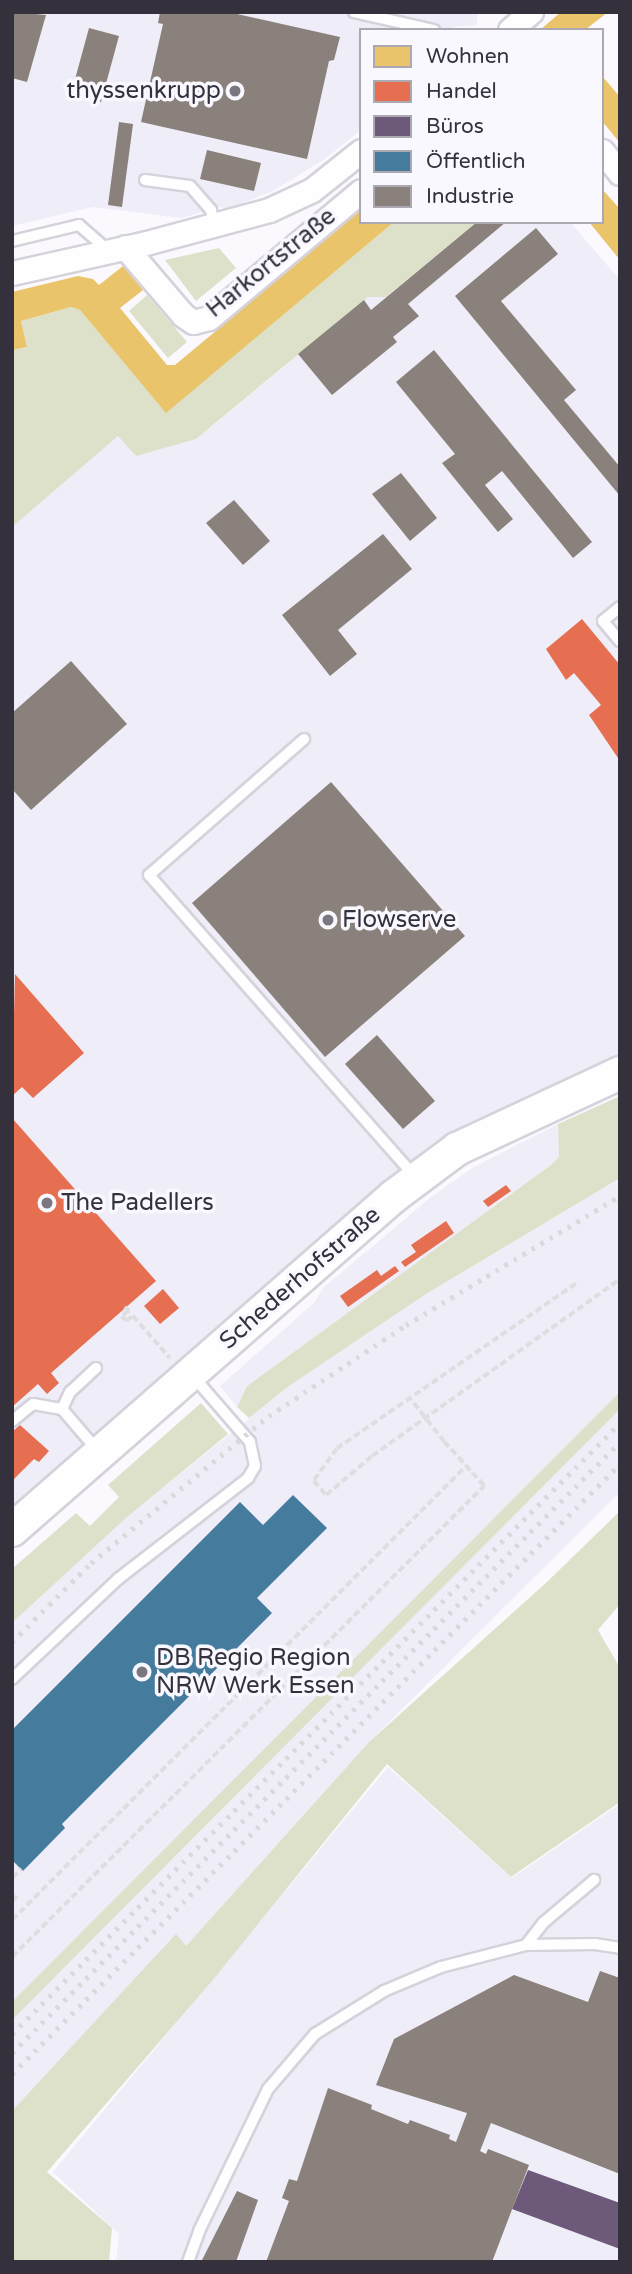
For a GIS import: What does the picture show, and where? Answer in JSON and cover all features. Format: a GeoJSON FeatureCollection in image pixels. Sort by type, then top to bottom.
{"type":"FeatureCollection","features":[{"type":"Feature","properties":{"kind":"street"},"geometry":{"type":"LineString","coordinates":[[511,28],[531,12]]}},
{"type":"Feature","properties":{"kind":"street","name":"Harkortstraße"},"geometry":{"type":"LineString","coordinates":[[12,273],[269,211],[312,190],[359,153]]}},
{"type":"Feature","properties":{"kind":"street"},"geometry":{"type":"LineString","coordinates":[[604,153],[620,173]]}},
{"type":"Feature","properties":{"kind":"street","name":"Harkortstraße"},"geometry":{"type":"LineString","coordinates":[[117,248],[183,314],[193,321],[209,318],[359,193]]}},
{"type":"Feature","properties":{"kind":"street","name":"Schederhofstraße"},"geometry":{"type":"LineString","coordinates":[[12,1530],[417,1179],[457,1149],[620,1073]]}},
{"type":"Feature","properties":{"kind":"lane"},"geometry":{"type":"LineString","coordinates":[[354,12],[425,28]]}},
{"type":"Feature","properties":{"kind":"lane"},"geometry":{"type":"LineString","coordinates":[[145,180],[190,186],[211,210],[214,225]]}},
{"type":"Feature","properties":{"kind":"lane"},"geometry":{"type":"LineString","coordinates":[[12,241],[79,225],[117,248]]}},
{"type":"Feature","properties":{"kind":"lane"},"geometry":{"type":"LineString","coordinates":[[620,607],[603,621],[620,641]]}},
{"type":"Feature","properties":{"kind":"lane"},"geometry":{"type":"LineString","coordinates":[[304,739],[149,875],[417,1179]]}},
{"type":"Feature","properties":{"kind":"lane"},"geometry":{"type":"LineString","coordinates":[[62,1409],[70,1392],[96,1368]]}},
{"type":"Feature","properties":{"kind":"lane"},"geometry":{"type":"LineString","coordinates":[[12,1679],[118,1578],[248,1478],[255,1466],[250,1442],[191,1373]]}},
{"type":"Feature","properties":{"kind":"lane"},"geometry":{"type":"LineString","coordinates":[[12,1421],[33,1404],[62,1409],[100,1453]]}},
{"type":"Feature","properties":{"kind":"lane"},"geometry":{"type":"LineString","coordinates":[[526,1945],[543,1923],[594,1880]]}},
{"type":"Feature","properties":{"kind":"lane"},"geometry":{"type":"LineString","coordinates":[[188,2262],[199,2231],[268,2089],[315,2034],[396,1986],[441,1967],[526,1945],[595,1944],[620,1948]]}},
{"type":"Feature","properties":{"kind":"path"},"geometry":{"type":"LineString","coordinates":[[576,1284],[337,1449],[314,1480],[327,1495],[372,1456],[620,1279]]}},
{"type":"Feature","properties":{"kind":"path"},"geometry":{"type":"LineString","coordinates":[[125,1307],[128,1311],[122,1316],[126,1321],[133,1316],[158,1344]]}},
{"type":"Feature","properties":{"kind":"path"},"geometry":{"type":"LineString","coordinates":[[12,1957],[484,1486],[465,1467],[411,1400]]}},
{"type":"Feature","properties":{"kind":"path"},"geometry":{"type":"LineString","coordinates":[[12,1920],[465,1467]]}},
{"type":"Feature","properties":{"kind":"path"},"geometry":{"type":"LineString","coordinates":[[12,1878],[20,1869]]}},
{"type":"Feature","properties":{"kind":"path"},"geometry":{"type":"LineString","coordinates":[[12,1901],[17,1896]]}},
{"type":"Feature","properties":{"kind":"shaded area"},"geometry":{"type":"Polygon","coordinates":[[[12,12],[477,12],[477,25],[454,28],[359,28],[359,132],[325,159],[273,191],[225,210],[222,207],[181,218],[93,207],[12,226],[12,12]]]}},
{"type":"Feature","properties":{"kind":"shaded area"},"geometry":{"type":"Polygon","coordinates":[[[475,224],[572,224],[620,280],[620,1065],[453,1141],[12,1518],[12,478],[20,519],[118,435],[209,429],[368,297],[386,297],[475,224]]]}},
{"type":"Feature","properties":{"kind":"shaded area"},"geometry":{"type":"Polygon","coordinates":[[[558,1124],[559,1157],[551,1165],[247,1386],[237,1407],[220,1386],[314,1303],[323,1288],[430,1198],[472,1168],[558,1124]]]}},
{"type":"Feature","properties":{"kind":"shaded area"},"geometry":{"type":"Polygon","coordinates":[[[620,1178],[620,1492],[369,1742],[186,1946],[12,2155],[12,1623],[126,1518],[289,1386],[426,1294],[620,1178]]]}},
{"type":"Feature","properties":{"kind":"shaded area"},"geometry":{"type":"Polygon","coordinates":[[[388,1767],[512,1878],[620,1804],[620,2262],[116,2262],[119,2234],[53,2172],[388,1767]]]}},
{"type":"Feature","properties":{"kind":"green space"},"geometry":{"type":"Polygon","coordinates":[[[392,224],[475,224],[386,297],[368,297],[196,439],[136,456],[118,436],[12,527],[12,350],[27,347],[21,321],[71,307],[80,310],[166,412],[392,224]]]}},
{"type":"Feature","properties":{"kind":"green space"},"geometry":{"type":"Polygon","coordinates":[[[219,248],[236,268],[196,301],[165,260],[219,248]]]}},
{"type":"Feature","properties":{"kind":"green space"},"geometry":{"type":"Polygon","coordinates":[[[147,295],[187,342],[168,358],[129,311],[147,295]]]}},
{"type":"Feature","properties":{"kind":"green space"},"geometry":{"type":"Polygon","coordinates":[[[620,1096],[620,1178],[426,1294],[289,1386],[249,1418],[237,1407],[247,1386],[551,1165],[559,1157],[558,1124],[620,1096]]]}},
{"type":"Feature","properties":{"kind":"green space"},"geometry":{"type":"Polygon","coordinates":[[[620,1392],[620,1409],[12,2020],[12,2002],[620,1392]]]}},
{"type":"Feature","properties":{"kind":"green space"},"geometry":{"type":"Polygon","coordinates":[[[201,1403],[228,1434],[126,1518],[12,1623],[12,1569],[76,1513],[90,1526],[119,1497],[108,1485],[201,1403]]]}},
{"type":"Feature","properties":{"kind":"green space"},"geometry":{"type":"Polygon","coordinates":[[[620,1511],[620,1604],[598,1630],[620,1668],[620,1802],[511,1877],[387,1764],[212,1981],[47,2172],[112,2228],[109,2262],[12,2262],[12,2111],[176,1934],[186,1946],[369,1742],[548,1581],[620,1511]]]}},
{"type":"Feature","properties":{"kind":"building: Wohnen"},"geometry":{"type":"Polygon","coordinates":[[[561,12],[608,12],[588,28],[542,28],[561,12]]]}},
{"type":"Feature","properties":{"kind":"building: Wohnen"},"geometry":{"type":"Polygon","coordinates":[[[604,78],[620,97],[620,143],[604,123],[604,78]]]}},
{"type":"Feature","properties":{"kind":"building: Wohnen"},"geometry":{"type":"Polygon","coordinates":[[[604,191],[619,208],[620,260],[591,224],[604,224],[604,191]]]}},
{"type":"Feature","properties":{"kind":"building: Wohnen"},"geometry":{"type":"Polygon","coordinates":[[[359,212],[359,224],[392,224],[166,413],[80,310],[71,307],[21,321],[27,347],[12,350],[12,292],[78,276],[93,279],[99,285],[123,266],[143,290],[120,308],[167,365],[175,365],[359,212]]]}},
{"type":"Feature","properties":{"kind":"building: Handel"},"geometry":{"type":"Polygon","coordinates":[[[582,619],[620,665],[620,761],[589,715],[601,705],[574,673],[566,680],[546,649],[582,619]]]}},
{"type":"Feature","properties":{"kind":"building: Handel"},"geometry":{"type":"Polygon","coordinates":[[[15,974],[84,1053],[33,1098],[22,1087],[12,1096],[15,974]]]}},
{"type":"Feature","properties":{"kind":"building: Handel","name":"The Padellers"},"geometry":{"type":"Polygon","coordinates":[[[12,1118],[156,1281],[51,1373],[59,1383],[47,1394],[38,1384],[12,1407],[12,1118]]]}},
{"type":"Feature","properties":{"kind":"building: Handel"},"geometry":{"type":"Polygon","coordinates":[[[506,1185],[511,1191],[488,1207],[483,1201],[506,1185]]]}},
{"type":"Feature","properties":{"kind":"building: Handel"},"geometry":{"type":"Polygon","coordinates":[[[446,1221],[454,1233],[405,1267],[401,1262],[416,1252],[411,1245],[446,1221]]]}},
{"type":"Feature","properties":{"kind":"building: Handel"},"geometry":{"type":"Polygon","coordinates":[[[395,1266],[399,1271],[348,1307],[340,1296],[377,1270],[381,1276],[395,1266]]]}},
{"type":"Feature","properties":{"kind":"building: Handel"},"geometry":{"type":"Polygon","coordinates":[[[163,1289],[179,1308],[160,1324],[144,1306],[163,1289]]]}},
{"type":"Feature","properties":{"kind":"building: Handel"},"geometry":{"type":"Polygon","coordinates":[[[20,1425],[49,1451],[39,1462],[34,1459],[12,1481],[12,1432],[20,1425]]]}},
{"type":"Feature","properties":{"kind":"building: Büros"},"geometry":{"type":"Polygon","coordinates":[[[528,2170],[620,2203],[620,2249],[512,2209],[528,2170]]]}},
{"type":"Feature","properties":{"kind":"building: Öffentlich","name":"DB Regio Region NRW Werk Essen"},"geometry":{"type":"Polygon","coordinates":[[[293,1495],[327,1528],[257,1598],[272,1613],[62,1824],[65,1828],[23,1871],[12,1860],[12,1730],[240,1502],[263,1525],[293,1495]]]}},
{"type":"Feature","properties":{"kind":"building: Industrie"},"geometry":{"type":"Polygon","coordinates":[[[13,12],[46,15],[27,82],[12,78],[13,12]]]}},
{"type":"Feature","properties":{"kind":"building: Industrie","name":"thyssenkrupp"},"geometry":{"type":"Polygon","coordinates":[[[160,12],[228,12],[340,37],[334,60],[329,61],[307,159],[141,122],[163,24],[158,23],[160,12]]]}},
{"type":"Feature","properties":{"kind":"building: Industrie"},"geometry":{"type":"Polygon","coordinates":[[[89,28],[119,36],[101,102],[71,94],[89,28]]]}},
{"type":"Feature","properties":{"kind":"building: Industrie"},"geometry":{"type":"Polygon","coordinates":[[[119,122],[133,124],[122,207],[108,205],[119,122]]]}},
{"type":"Feature","properties":{"kind":"building: Industrie"},"geometry":{"type":"Polygon","coordinates":[[[207,150],[261,163],[254,191],[200,179],[207,150]]]}},
{"type":"Feature","properties":{"kind":"building: Industrie"},"geometry":{"type":"Polygon","coordinates":[[[475,224],[504,224],[408,304],[419,316],[393,337],[397,342],[332,395],[298,354],[364,300],[371,310],[475,224]]]}},
{"type":"Feature","properties":{"kind":"building: Industrie"},"geometry":{"type":"Polygon","coordinates":[[[536,228],[558,254],[501,301],[576,390],[564,400],[620,467],[620,496],[455,296],[536,228]]]}},
{"type":"Feature","properties":{"kind":"building: Industrie"},"geometry":{"type":"Polygon","coordinates":[[[434,350],[592,542],[573,558],[502,471],[485,485],[513,519],[498,532],[442,463],[455,454],[396,382],[434,350]]]}},
{"type":"Feature","properties":{"kind":"building: Industrie"},"geometry":{"type":"Polygon","coordinates":[[[401,473],[437,518],[410,541],[372,494],[401,473]]]}},
{"type":"Feature","properties":{"kind":"building: Industrie"},"geometry":{"type":"Polygon","coordinates":[[[234,500],[270,541],[243,565],[206,523],[234,500]]]}},
{"type":"Feature","properties":{"kind":"building: Industrie"},"geometry":{"type":"Polygon","coordinates":[[[383,534],[412,569],[338,630],[357,654],[330,676],[282,615],[383,534]]]}},
{"type":"Feature","properties":{"kind":"building: Industrie"},"geometry":{"type":"Polygon","coordinates":[[[71,661],[127,724],[31,810],[12,789],[12,713],[71,661]]]}},
{"type":"Feature","properties":{"kind":"building: Industrie","name":"Flowserve"},"geometry":{"type":"Polygon","coordinates":[[[331,782],[465,936],[325,1057],[192,903],[331,782]]]}},
{"type":"Feature","properties":{"kind":"building: Industrie"},"geometry":{"type":"Polygon","coordinates":[[[377,1035],[435,1101],[403,1129],[345,1064],[377,1035]]]}},
{"type":"Feature","properties":{"kind":"building: Industrie"},"geometry":{"type":"Polygon","coordinates":[[[600,1971],[620,1978],[620,2174],[491,2123],[480,2151],[486,2154],[488,2149],[529,2165],[492,2262],[266,2262],[289,2201],[282,2198],[289,2179],[297,2181],[328,2088],[372,2105],[371,2109],[408,2124],[410,2120],[450,2135],[449,2139],[456,2142],[467,2113],[376,2085],[394,2039],[514,1975],[588,2002],[600,1971]]]}},
{"type":"Feature","properties":{"kind":"building: Industrie"},"geometry":{"type":"Polygon","coordinates":[[[237,2191],[258,2200],[236,2262],[201,2262],[237,2191]]]}},
{"type":"Feature","properties":{"kind":"railway"},"geometry":{"type":"LineString","coordinates":[[12,1642],[91,1563],[269,1416],[406,1325],[620,1196]]}},
{"type":"Feature","properties":{"kind":"railway"},"geometry":{"type":"LineString","coordinates":[[12,2034],[620,1423]]}},
{"type":"Feature","properties":{"kind":"railway"},"geometry":{"type":"LineString","coordinates":[[12,2053],[620,1442]]}},
{"type":"Feature","properties":{"kind":"railway"},"geometry":{"type":"LineString","coordinates":[[12,2074],[620,1464]]}},
{"type":"Feature","properties":{"kind":"place","name":"thyssenkrupp"},"geometry":{"type":"Point","coordinates":[235,91]}},
{"type":"Feature","properties":{"kind":"place","name":"Flowserve"},"geometry":{"type":"Point","coordinates":[328,920]}},
{"type":"Feature","properties":{"kind":"place","name":"The Padellers"},"geometry":{"type":"Point","coordinates":[47,1203]}},
{"type":"Feature","properties":{"kind":"place","name":"DB Regio Region NRW Werk Essen"},"geometry":{"type":"Point","coordinates":[142,1672]}}]}
